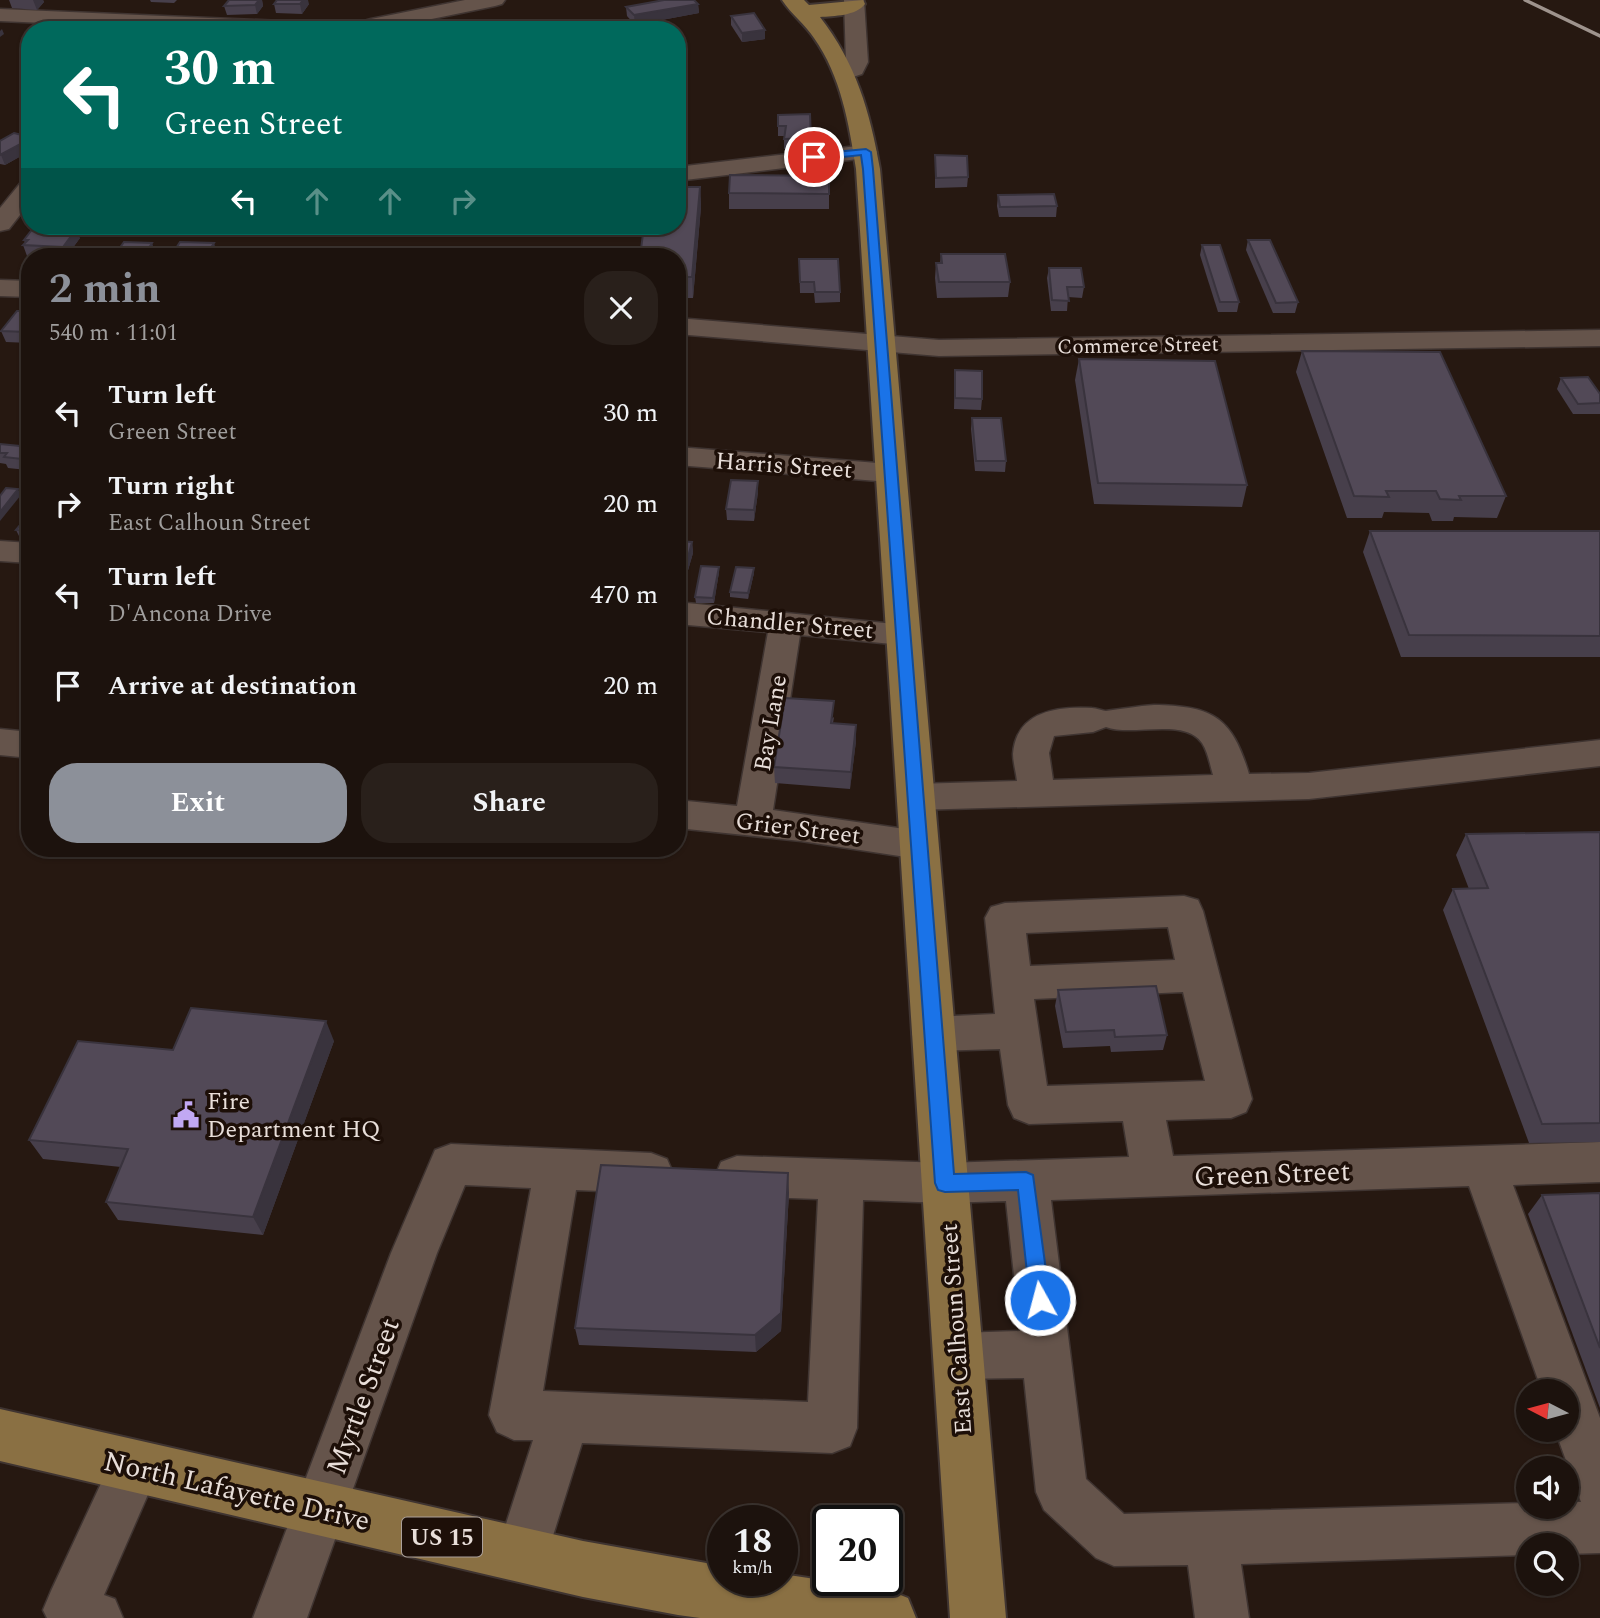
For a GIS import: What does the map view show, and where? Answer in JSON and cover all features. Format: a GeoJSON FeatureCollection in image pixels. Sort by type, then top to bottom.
{"type":"FeatureCollection","features":[{"type":"Feature","properties":{"kind":"main road"},"geometry":{"type":"LineString","coordinates":[[800,4],[839,9],[854,2]]}},
{"type":"Feature","properties":{"kind":"main road","name":"East Calhoun Street"},"geometry":{"type":"LineString","coordinates":[[800,4],[847,73],[862,123],[866,152],[978,1618]]}},
{"type":"Feature","properties":{"kind":"main road","name":"North Lafayette Drive"},"geometry":{"type":"LineString","coordinates":[[0,1435],[522,1555],[678,1587],[888,1618]]}},
{"type":"Feature","properties":{"kind":"street"},"geometry":{"type":"LineString","coordinates":[[376,21],[495,0]]}},
{"type":"Feature","properties":{"kind":"street"},"geometry":{"type":"LineString","coordinates":[[847,73],[854,69],[857,62],[854,2]]}},
{"type":"Feature","properties":{"kind":"street"},"geometry":{"type":"LineString","coordinates":[[0,15],[274,21]]}},
{"type":"Feature","properties":{"kind":"street"},"geometry":{"type":"LineString","coordinates":[[686,173],[866,152]]}},
{"type":"Feature","properties":{"kind":"street"},"geometry":{"type":"LineString","coordinates":[[0,224],[21,197]]}},
{"type":"Feature","properties":{"kind":"street"},"geometry":{"type":"LineString","coordinates":[[0,288],[21,289]]}},
{"type":"Feature","properties":{"kind":"street","name":"Commerce Street"},"geometry":{"type":"LineString","coordinates":[[686,327],[939,348],[1600,338]]}},
{"type":"Feature","properties":{"kind":"street","name":"Harris Street"},"geometry":{"type":"LineString","coordinates":[[686,457],[890,473]]}},
{"type":"Feature","properties":{"kind":"street"},"geometry":{"type":"LineString","coordinates":[[0,551],[21,552]]}},
{"type":"Feature","properties":{"kind":"street","name":"Chandler Street"},"geometry":{"type":"LineString","coordinates":[[686,614],[902,634]]}},
{"type":"Feature","properties":{"kind":"street","name":"Bay Lane"},"geometry":{"type":"LineString","coordinates":[[753,822],[786,623]]}},
{"type":"Feature","properties":{"kind":"street"},"geometry":{"type":"LineString","coordinates":[[1037,794],[1031,753],[1039,729],[1050,723],[1165,717],[1197,722],[1212,730],[1220,743],[1235,788]]}},
{"type":"Feature","properties":{"kind":"street"},"geometry":{"type":"LineString","coordinates":[[0,742],[21,744]]}},
{"type":"Feature","properties":{"kind":"street"},"geometry":{"type":"LineString","coordinates":[[915,797],[1309,786],[1600,753]]}},
{"type":"Feature","properties":{"kind":"street","name":"Grier Street"},"geometry":{"type":"LineString","coordinates":[[686,815],[919,845]]}},
{"type":"Feature","properties":{"kind":"street"},"geometry":{"type":"LineString","coordinates":[[1184,911],[1199,975],[1231,1099],[1028,1105],[1005,918],[1184,911]]}},
{"type":"Feature","properties":{"kind":"street"},"geometry":{"type":"LineString","coordinates":[[1012,983],[1199,975]]}},
{"type":"Feature","properties":{"kind":"street"},"geometry":{"type":"LineString","coordinates":[[933,1034],[1018,1031]]}},
{"type":"Feature","properties":{"kind":"street"},"geometry":{"type":"LineString","coordinates":[[1141,1102],[1155,1176]]}},
{"type":"Feature","properties":{"kind":"street","name":"Green Street"},"geometry":{"type":"LineString","coordinates":[[557,1170],[945,1183],[1600,1162]]}},
{"type":"Feature","properties":{"kind":"street","name":"Myrtle Street"},"geometry":{"type":"LineString","coordinates":[[280,1618],[414,1253],[451,1164],[557,1170]]}},
{"type":"Feature","properties":{"kind":"street"},"geometry":{"type":"LineString","coordinates":[[1484,1166],[1561,1379]]}},
{"type":"Feature","properties":{"kind":"street"},"geometry":{"type":"LineString","coordinates":[[557,1170],[514,1415],[832,1428],[841,1180]]}},
{"type":"Feature","properties":{"kind":"street"},"geometry":{"type":"LineString","coordinates":[[1026,1181],[1062,1492],[1114,1540],[1600,1527]]}},
{"type":"Feature","properties":{"kind":"street"},"geometry":{"type":"LineString","coordinates":[[958,1356],[1046,1354]]}},
{"type":"Feature","properties":{"kind":"street"},"geometry":{"type":"LineString","coordinates":[[522,1555],[565,1417]]}},
{"type":"Feature","properties":{"kind":"street"},"geometry":{"type":"LineString","coordinates":[[1579,1428],[1600,1486]]}},
{"type":"Feature","properties":{"kind":"street"},"geometry":{"type":"LineString","coordinates":[[96,1618],[70,1610],[135,1467]]}},
{"type":"Feature","properties":{"kind":"street"},"geometry":{"type":"LineString","coordinates":[[1212,1539],[1222,1618]]}},
{"type":"Feature","properties":{"kind":"building"},"geometry":{"type":"Polygon","coordinates":[[[229,0],[259,0],[255,5],[224,6],[229,0]]]}},
{"type":"Feature","properties":{"kind":"building"},"geometry":{"type":"Polygon","coordinates":[[[277,0],[303,0],[300,4],[274,4],[277,0]]]}},
{"type":"Feature","properties":{"kind":"building"},"geometry":{"type":"Polygon","coordinates":[[[664,0],[694,0],[698,4],[634,15],[626,7],[664,0]]]}},
{"type":"Feature","properties":{"kind":"building"},"geometry":{"type":"Polygon","coordinates":[[[754,13],[765,30],[742,33],[731,16],[754,13]]]}},
{"type":"Feature","properties":{"kind":"building"},"geometry":{"type":"Polygon","coordinates":[[[810,114],[811,138],[784,139],[786,126],[778,126],[778,115],[810,114]]]}},
{"type":"Feature","properties":{"kind":"building"},"geometry":{"type":"Polygon","coordinates":[[[14,133],[21,135],[21,144],[0,155],[0,141],[14,133]]]}},
{"type":"Feature","properties":{"kind":"building"},"geometry":{"type":"Polygon","coordinates":[[[935,155],[967,156],[968,177],[936,178],[935,155]]]}},
{"type":"Feature","properties":{"kind":"building"},"geometry":{"type":"Polygon","coordinates":[[[730,175],[829,176],[829,194],[729,193],[730,175]]]}},
{"type":"Feature","properties":{"kind":"building"},"geometry":{"type":"Polygon","coordinates":[[[686,187],[700,187],[692,277],[686,277],[686,248],[641,248],[643,235],[686,235],[686,187]]]}},
{"type":"Feature","properties":{"kind":"building"},"geometry":{"type":"Polygon","coordinates":[[[1054,194],[1057,206],[1000,207],[998,195],[1054,194]]]}},
{"type":"Feature","properties":{"kind":"building"},"geometry":{"type":"Polygon","coordinates":[[[28,235],[72,235],[63,247],[23,245],[28,240],[24,240],[28,235]]]}},
{"type":"Feature","properties":{"kind":"building"},"geometry":{"type":"Polygon","coordinates":[[[1248,240],[1270,240],[1298,302],[1276,303],[1248,240]]]}},
{"type":"Feature","properties":{"kind":"building"},"geometry":{"type":"Polygon","coordinates":[[[124,242],[152,243],[149,248],[120,248],[124,242]]]}},
{"type":"Feature","properties":{"kind":"building"},"geometry":{"type":"Polygon","coordinates":[[[180,242],[214,243],[211,248],[176,248],[180,242]]]}},
{"type":"Feature","properties":{"kind":"building"},"geometry":{"type":"Polygon","coordinates":[[[1202,245],[1220,245],[1239,302],[1220,302],[1202,245]]]}},
{"type":"Feature","properties":{"kind":"building"},"geometry":{"type":"Polygon","coordinates":[[[941,254],[1005,254],[1010,282],[939,282],[936,263],[942,263],[941,254]]]}},
{"type":"Feature","properties":{"kind":"building"},"geometry":{"type":"Polygon","coordinates":[[[799,259],[838,259],[840,292],[815,292],[814,282],[800,282],[799,259]]]}},
{"type":"Feature","properties":{"kind":"building"},"geometry":{"type":"Polygon","coordinates":[[[1049,268],[1081,268],[1084,287],[1067,287],[1069,301],[1052,300],[1049,268]]]}},
{"type":"Feature","properties":{"kind":"building"},"geometry":{"type":"Polygon","coordinates":[[[17,311],[21,311],[21,332],[1,331],[17,311]]]}},
{"type":"Feature","properties":{"kind":"building"},"geometry":{"type":"Polygon","coordinates":[[[1302,351],[1440,352],[1506,496],[1459,496],[1461,500],[1440,499],[1436,491],[1386,491],[1389,497],[1354,496],[1302,351]]]}},
{"type":"Feature","properties":{"kind":"building"},"geometry":{"type":"Polygon","coordinates":[[[1079,359],[1215,361],[1247,485],[1098,483],[1079,359]]]}},
{"type":"Feature","properties":{"kind":"building"},"geometry":{"type":"Polygon","coordinates":[[[955,370],[982,371],[982,399],[955,398],[955,370]]]}},
{"type":"Feature","properties":{"kind":"building"},"geometry":{"type":"Polygon","coordinates":[[[1588,377],[1600,394],[1600,403],[1578,404],[1561,378],[1588,377]]]}},
{"type":"Feature","properties":{"kind":"building"},"geometry":{"type":"Polygon","coordinates":[[[972,418],[1001,418],[1006,461],[976,461],[972,418]]]}},
{"type":"Feature","properties":{"kind":"building"},"geometry":{"type":"Polygon","coordinates":[[[0,444],[21,446],[21,459],[4,457],[7,453],[0,453],[0,444]]]}},
{"type":"Feature","properties":{"kind":"building"},"geometry":{"type":"Polygon","coordinates":[[[731,480],[758,481],[754,510],[726,509],[731,480]]]}},
{"type":"Feature","properties":{"kind":"building"},"geometry":{"type":"Polygon","coordinates":[[[6,488],[18,489],[0,512],[0,496],[6,488]]]}},
{"type":"Feature","properties":{"kind":"building"},"geometry":{"type":"Polygon","coordinates":[[[1370,531],[1600,531],[1600,636],[1409,635],[1370,531]]]}},
{"type":"Feature","properties":{"kind":"building"},"geometry":{"type":"Polygon","coordinates":[[[686,542],[692,542],[686,564],[686,542]]]}},
{"type":"Feature","properties":{"kind":"building"},"geometry":{"type":"Polygon","coordinates":[[[701,566],[719,567],[713,598],[695,597],[701,566]]]}},
{"type":"Feature","properties":{"kind":"building"},"geometry":{"type":"Polygon","coordinates":[[[736,567],[754,568],[748,593],[730,592],[736,567]]]}},
{"type":"Feature","properties":{"kind":"building"},"geometry":{"type":"Polygon","coordinates":[[[785,698],[834,701],[831,723],[856,725],[851,772],[774,767],[785,698]]]}},
{"type":"Feature","properties":{"kind":"building"},"geometry":{"type":"Polygon","coordinates":[[[1600,832],[1600,1123],[1542,1124],[1453,889],[1488,888],[1466,834],[1600,832]]]}},
{"type":"Feature","properties":{"kind":"building"},"geometry":{"type":"Polygon","coordinates":[[[1156,986],[1167,1035],[1115,1037],[1114,1030],[1066,1032],[1058,990],[1156,986]]]}},
{"type":"Feature","properties":{"kind":"building","name":"Fire Department HQ"},"geometry":{"type":"Polygon","coordinates":[[[191,1008],[326,1021],[253,1217],[106,1202],[128,1149],[29,1140],[78,1041],[173,1050],[191,1008]]]}},
{"type":"Feature","properties":{"kind":"building"},"geometry":{"type":"Polygon","coordinates":[[[601,1165],[788,1173],[781,1313],[755,1335],[575,1328],[601,1165]]]}},
{"type":"Feature","properties":{"kind":"building"},"geometry":{"type":"Polygon","coordinates":[[[1600,1193],[1600,1348],[1542,1195],[1600,1193]]]}},
{"type":"Feature","properties":{"kind":"railway"},"geometry":{"type":"LineString","coordinates":[[1525,0],[1600,36]]}},
{"type":"Feature","properties":{"kind":"place","name":"Fire Department HQ"},"geometry":{"type":"Point","coordinates":[186,1115]}},
{"type":"Feature","properties":{"kind":"route"},"geometry":{"type":"LineString","coordinates":[[814,157],[866,152],[945,1183],[1026,1181],[1040,1300]]}}]}
